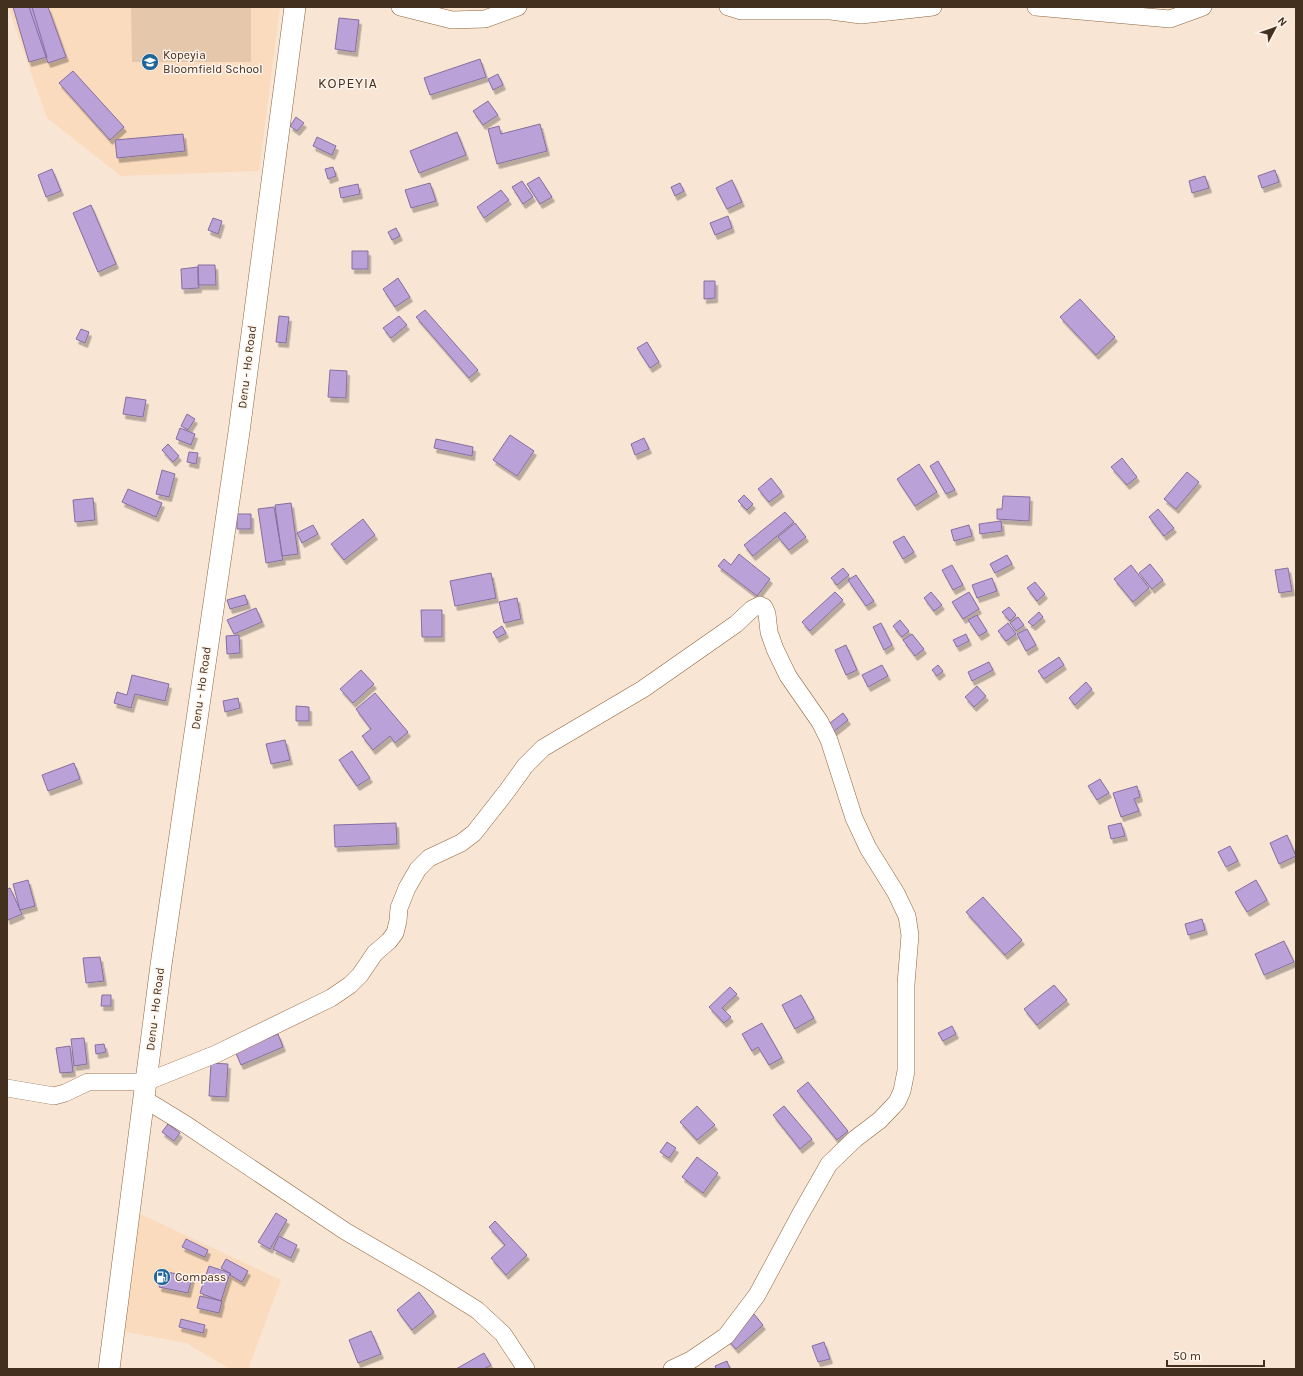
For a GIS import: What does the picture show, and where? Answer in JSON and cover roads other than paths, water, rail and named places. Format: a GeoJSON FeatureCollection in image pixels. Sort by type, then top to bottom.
{"type":"FeatureCollection","features":[{"type":"Feature","properties":{"kind":"main road","name":"Denu - Ho Road"},"geometry":{"type":"LineString","coordinates":[[109,1369],[161,965],[239,432],[295,7]]}},
{"type":"Feature","properties":{"kind":"street"},"geometry":{"type":"LineString","coordinates":[[400,7],[452,20],[485,19],[518,7]]}},
{"type":"Feature","properties":{"kind":"street"},"geometry":{"type":"LineString","coordinates":[[728,7],[741,11],[831,11],[861,15],[932,7]]}},
{"type":"Feature","properties":{"kind":"street"},"geometry":{"type":"LineString","coordinates":[[1036,7],[1170,19],[1203,7]]}},
{"type":"Feature","properties":{"kind":"street"},"geometry":{"type":"LineString","coordinates":[[145,1090],[331,998],[350,985],[360,975],[375,953],[389,941],[395,933],[399,908],[407,888],[418,869],[429,858],[461,843],[474,833],[525,766],[543,748],[643,689],[736,624],[752,609],[760,605],[764,607],[767,614],[769,632],[775,649],[788,676],[820,722],[829,740],[854,818],[868,848],[896,894],[907,916],[910,935],[906,984],[906,1071],[902,1091],[897,1102],[880,1120],[855,1139],[829,1164],[757,1295],[726,1336],[691,1360],[672,1369]]}},
{"type":"Feature","properties":{"kind":"street"},"geometry":{"type":"LineString","coordinates":[[7,1088],[54,1096],[65,1093],[88,1082],[145,1090],[191,1128],[345,1231],[477,1310],[502,1334],[526,1369]]}},
{"type":"Feature","properties":{"kind":"place","name":"Kopeyia Bloomfield School"},"geometry":{"type":"Point","coordinates":[150,62]}},
{"type":"Feature","properties":{"kind":"place","name":"Compass"},"geometry":{"type":"Point","coordinates":[162,1277]}},
{"type":"Feature","properties":{"kind":"district","name":"KOPEYIA"},"geometry":{"type":"Point","coordinates":[348,83]}}]}
